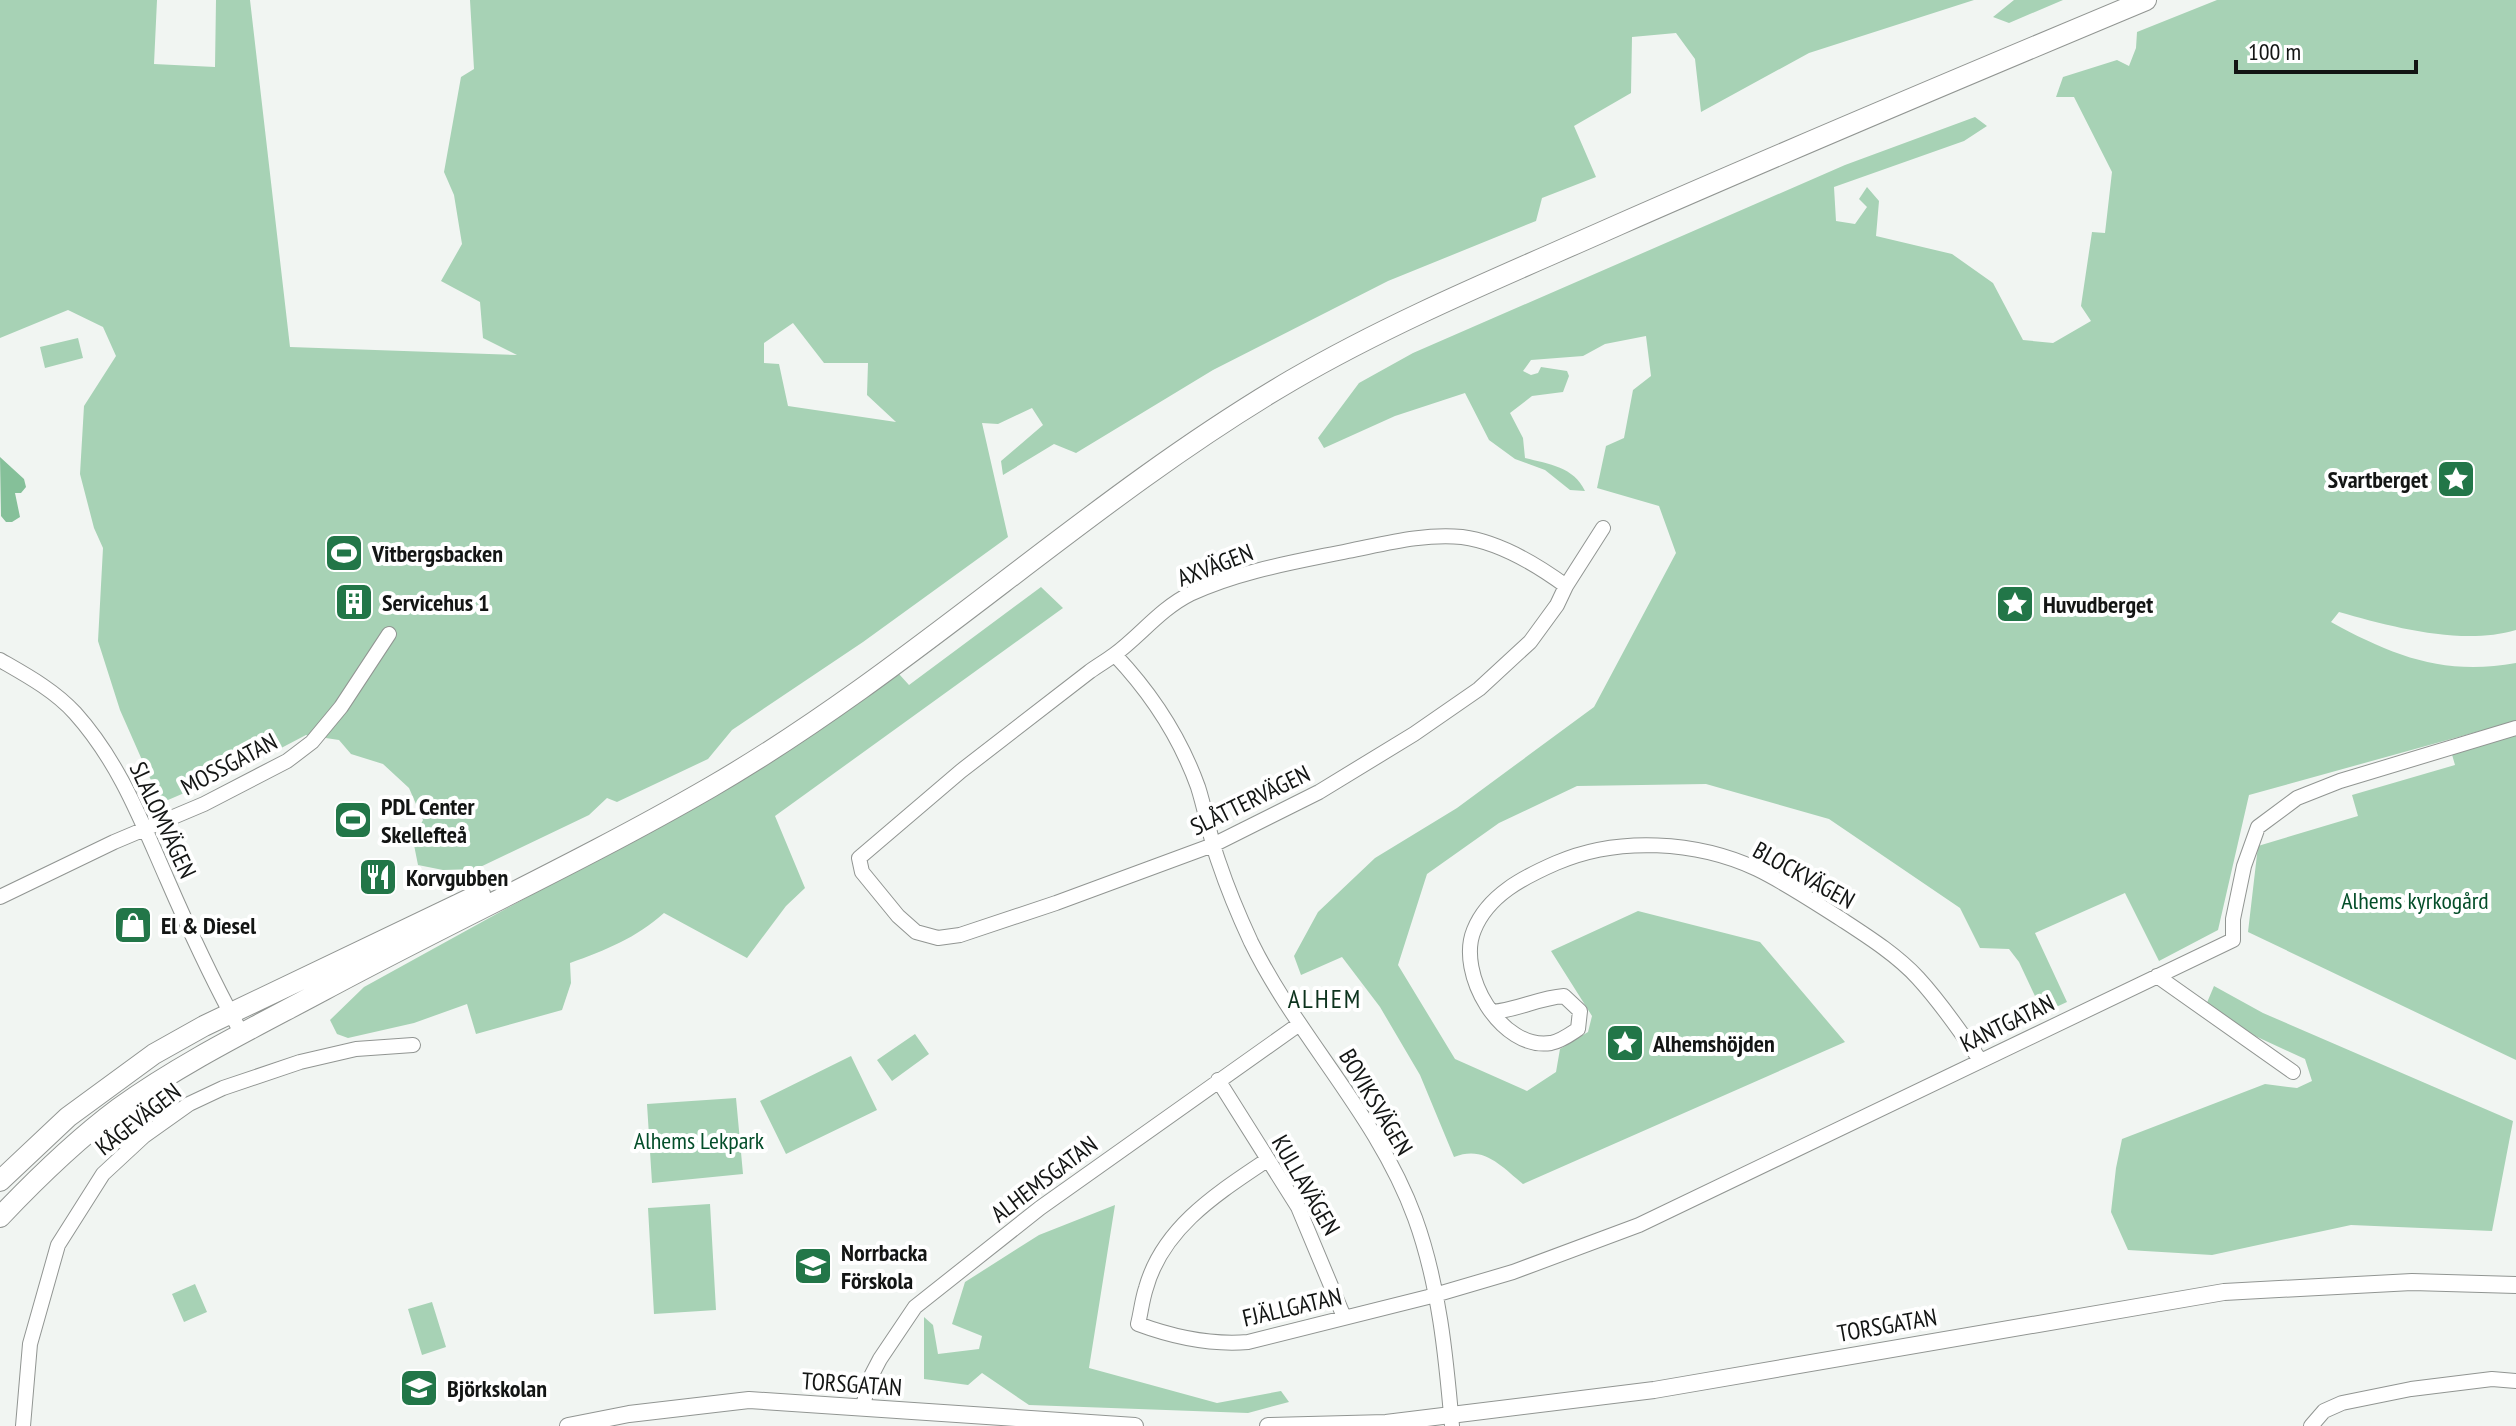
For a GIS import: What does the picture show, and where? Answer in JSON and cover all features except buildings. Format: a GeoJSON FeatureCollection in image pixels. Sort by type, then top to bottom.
{"type":"FeatureCollection","features":[{"type":"Feature","properties":{"kind":"highway"},"geometry":{"type":"LineString","coordinates":[[0,1181],[68,1117],[120,1076],[172,1043],[543,863],[667,800],[737,760],[845,689],[1149,460],[1335,343],[1483,270],[2113,0]]}},
{"type":"Feature","properties":{"kind":"highway"},"geometry":{"type":"LineString","coordinates":[[0,1217],[56,1161],[114,1112],[159,1081],[242,1034],[617,839],[809,727],[891,670],[1152,473],[1228,420],[1346,350],[1501,275],[2146,0]]}},
{"type":"Feature","properties":{"kind":"main road","name":"TORSGATAN"},"geometry":{"type":"LineString","coordinates":[[1268,1426],[1451,1420],[1654,1390],[2224,1292],[2412,1282],[2516,1285]]}},
{"type":"Feature","properties":{"kind":"main road","name":"TORSGATAN"},"geometry":{"type":"LineString","coordinates":[[568,1426],[629,1414],[749,1400],[1038,1423],[1135,1426]]}},
{"type":"Feature","properties":{"kind":"street","name":"SLÅTTERVÄGEN"},"geometry":{"type":"LineString","coordinates":[[859,858],[862,872],[898,916],[916,932],[938,938],[960,935],[1056,903],[1213,845],[1319,792],[1414,734],[1479,689],[1530,642],[1557,605],[1603,528]]}},
{"type":"Feature","properties":{"kind":"street","name":"AXVÄGEN"},"geometry":{"type":"LineString","coordinates":[[859,858],[961,771],[1115,655],[1161,612],[1189,595],[1232,578],[1385,544],[1461,537],[1488,543],[1543,570],[1566,586]]}},
{"type":"Feature","properties":{"kind":"street","name":"MOSSGATAN"},"geometry":{"type":"LineString","coordinates":[[0,897],[268,771],[312,742],[341,707],[389,634]]}},
{"type":"Feature","properties":{"kind":"street","name":"BOVIKSVÄGEN"},"geometry":{"type":"LineString","coordinates":[[1115,655],[1141,682],[1170,726],[1197,787],[1213,845],[1251,941],[1298,1025],[1327,1061],[1383,1152],[1414,1216],[1441,1326],[1451,1420]]}},
{"type":"Feature","properties":{"kind":"street","name":"SLALOMVÄGEN"},"geometry":{"type":"LineString","coordinates":[[0,660],[53,693],[75,713],[110,759],[125,784],[192,935],[242,1034]]}},
{"type":"Feature","properties":{"kind":"street","name":"KANTGATAN"},"geometry":{"type":"LineString","coordinates":[[1435,1295],[1525,1268],[1639,1225],[2233,940],[2233,919],[2244,866],[2258,827],[2297,798],[2340,781],[2516,728]]}},
{"type":"Feature","properties":{"kind":"street","name":"BLOCKVÄGEN"},"geometry":{"type":"LineString","coordinates":[[1492,1012],[1525,1007],[1544,997],[1564,996],[1580,1011],[1578,1029],[1564,1039],[1550,1043],[1532,1041],[1512,1032],[1492,1012],[1486,1006],[1474,982],[1469,958],[1473,931],[1486,910],[1526,876],[1565,859],[1601,849],[1655,845],[1710,854],[1756,869],[1858,930],[1916,976],[1980,1060]]}},
{"type":"Feature","properties":{"kind":"street"},"geometry":{"type":"LineString","coordinates":[[2157,976],[2293,1072]]}},
{"type":"Feature","properties":{"kind":"street","name":"ALHEMSGATAN"},"geometry":{"type":"LineString","coordinates":[[863,1408],[868,1382],[915,1307],[1040,1208],[1298,1025]]}},
{"type":"Feature","properties":{"kind":"street","name":"KÅGEVÄGEN"},"geometry":{"type":"LineString","coordinates":[[23,1426],[30,1344],[58,1245],[103,1174],[144,1136],[189,1104],[223,1088],[300,1062],[356,1049],[413,1045]]}},
{"type":"Feature","properties":{"kind":"street","name":"KULLAVÄGEN"},"geometry":{"type":"LineString","coordinates":[[1218,1080],[1298,1207],[1344,1317]]}},
{"type":"Feature","properties":{"kind":"street","name":"FJÄLLGATAN"},"geometry":{"type":"LineString","coordinates":[[1267,1160],[1180,1225],[1146,1285],[1138,1324],[1159,1332],[1229,1343],[1287,1334],[1435,1295]]}},
{"type":"Feature","properties":{"kind":"street"},"geometry":{"type":"LineString","coordinates":[[2311,1426],[2324,1411],[2342,1403],[2411,1389],[2492,1379],[2516,1381]]}},
{"type":"Feature","properties":{"kind":"green space"},"geometry":{"type":"Polygon","coordinates":[[[0,0],[157,0],[154,64],[215,67],[216,0],[250,0],[290,347],[517,355],[483,338],[480,302],[441,281],[462,244],[454,195],[444,172],[461,77],[474,69],[470,0],[1974,0],[1809,53],[1701,112],[1695,59],[1676,33],[1632,37],[1631,93],[1574,126],[1596,177],[1542,198],[1536,221],[1388,281],[1213,370],[1076,453],[1054,444],[1003,475],[1001,461],[1043,425],[1032,408],[998,424],[982,423],[1008,537],[863,642],[732,730],[708,759],[617,802],[607,798],[589,815],[476,869],[443,870],[418,865],[413,840],[423,820],[409,788],[383,764],[351,754],[339,740],[306,735],[247,766],[161,803],[120,710],[98,641],[103,548],[94,528],[80,474],[84,406],[116,356],[103,327],[68,310],[0,338],[0,0]],[[793,323],[764,343],[764,363],[779,364],[788,406],[896,422],[867,395],[868,363],[824,363],[793,323]]]}},
{"type":"Feature","properties":{"kind":"green space"},"geometry":{"type":"Polygon","coordinates":[[[2014,0],[2063,0],[2009,23],[1993,17],[2014,0]]]}},
{"type":"Feature","properties":{"kind":"green space"},"geometry":{"type":"Polygon","coordinates":[[[2217,0],[2516,0],[2516,630],[2473,636],[2427,633],[2339,612],[2331,622],[2376,645],[2442,665],[2465,667],[2516,663],[2516,721],[2249,795],[2218,930],[2159,961],[2125,893],[2035,933],[2067,1002],[2043,1013],[2019,962],[2009,949],[1980,948],[1960,908],[1829,819],[1706,784],[1577,786],[1499,823],[1427,874],[1398,965],[1455,1059],[1527,1091],[1556,1072],[1560,1049],[1588,1032],[1592,1016],[1551,951],[1638,911],[1760,942],[1845,1042],[1523,1184],[1492,1159],[1474,1154],[1454,1157],[1420,1075],[1380,1007],[1342,957],[1301,975],[1294,956],[1318,912],[1375,858],[1457,808],[1594,707],[1676,553],[1659,506],[1597,488],[1606,446],[1624,438],[1633,390],[1651,376],[1646,336],[1605,344],[1583,356],[1531,360],[1523,371],[1531,375],[1538,373],[1541,367],[1567,371],[1569,376],[1563,392],[1532,396],[1510,413],[1523,438],[1525,458],[1568,472],[1585,491],[1570,490],[1545,470],[1515,459],[1489,440],[1465,393],[1395,416],[1324,448],[1318,438],[1359,383],[1413,353],[1845,165],[1975,117],[1987,126],[1964,141],[1834,187],[1836,221],[1855,224],[1867,207],[1859,199],[1867,187],[1879,201],[1876,236],[1952,254],[1993,283],[2023,340],[2053,343],[2091,321],[2081,306],[2092,232],[2105,233],[2112,172],[2074,97],[2056,97],[2063,77],[2117,60],[2129,66],[2136,48],[2137,32],[2217,0]]]}},
{"type":"Feature","properties":{"kind":"green space"},"geometry":{"type":"Polygon","coordinates":[[[78,338],[83,358],[45,368],[40,347],[78,338]]]}},
{"type":"Feature","properties":{"kind":"green space"},"geometry":{"type":"Polygon","coordinates":[[[1041,587],[1063,608],[775,816],[805,888],[786,906],[747,958],[664,913],[643,930],[570,963],[571,983],[562,1010],[476,1034],[467,1004],[414,1023],[348,1038],[337,1034],[330,1020],[364,987],[767,765],[899,674],[909,685],[1041,587]]]}},
{"type":"Feature","properties":{"kind":"green space","name":"Alhems kyrkogård"},"geometry":{"type":"Polygon","coordinates":[[[2516,734],[2516,1060],[2248,932],[2258,846],[2358,816],[2352,795],[2455,765],[2451,751],[2516,734]]]}},
{"type":"Feature","properties":{"kind":"green space"},"geometry":{"type":"Polygon","coordinates":[[[2214,986],[2263,1013],[2513,1121],[2492,1231],[2351,1225],[2212,1255],[2128,1250],[2111,1212],[2122,1139],[2265,1084],[2297,1088],[2312,1081],[2305,1059],[2253,1035],[2206,1005],[2214,986]]]}},
{"type":"Feature","properties":{"kind":"green space"},"geometry":{"type":"Polygon","coordinates":[[[915,1034],[929,1054],[892,1081],[877,1060],[915,1034]]]}},
{"type":"Feature","properties":{"kind":"green space"},"geometry":{"type":"Polygon","coordinates":[[[851,1056],[877,1110],[786,1154],[760,1101],[851,1056]]]}},
{"type":"Feature","properties":{"kind":"green space","name":"Alhems Lekpark"},"geometry":{"type":"Polygon","coordinates":[[[736,1098],[743,1174],[652,1183],[647,1104],[736,1098]]]}},
{"type":"Feature","properties":{"kind":"green space"},"geometry":{"type":"Polygon","coordinates":[[[710,1204],[716,1310],[654,1314],[648,1208],[710,1204]]]}},
{"type":"Feature","properties":{"kind":"green space"},"geometry":{"type":"Polygon","coordinates":[[[1115,1205],[1089,1368],[1217,1403],[1281,1391],[1289,1402],[1248,1413],[1029,1405],[982,1373],[968,1385],[924,1379],[924,1317],[933,1325],[938,1354],[979,1349],[982,1336],[952,1324],[965,1282],[1039,1235],[1115,1205]]]}},
{"type":"Feature","properties":{"kind":"green space"},"geometry":{"type":"Polygon","coordinates":[[[195,1284],[207,1312],[184,1322],[172,1294],[195,1284]]]}},
{"type":"Feature","properties":{"kind":"green space"},"geometry":{"type":"Polygon","coordinates":[[[432,1302],[446,1347],[422,1355],[408,1309],[432,1302]]]}},
{"type":"Feature","properties":{"kind":"shaded area"},"geometry":{"type":"Polygon","coordinates":[[[0,457],[24,479],[26,487],[21,493],[15,493],[20,517],[12,522],[6,522],[1,516],[0,457]]]}},
{"type":"Feature","properties":{"kind":"place","name":"Svartberget"},"geometry":{"type":"Point","coordinates":[2456,479]}},
{"type":"Feature","properties":{"kind":"place","name":"Vitbergsbacken"},"geometry":{"type":"Point","coordinates":[344,553]}},
{"type":"Feature","properties":{"kind":"place","name":"Servicehus 1"},"geometry":{"type":"Point","coordinates":[354,602]}},
{"type":"Feature","properties":{"kind":"place","name":"Huvudberget"},"geometry":{"type":"Point","coordinates":[2015,604]}},
{"type":"Feature","properties":{"kind":"place","name":"PDL Center Skellefteå"},"geometry":{"type":"Point","coordinates":[353,820]}},
{"type":"Feature","properties":{"kind":"place","name":"Korvgubben"},"geometry":{"type":"Point","coordinates":[378,877]}},
{"type":"Feature","properties":{"kind":"place","name":"El & Diesel"},"geometry":{"type":"Point","coordinates":[133,925]}},
{"type":"Feature","properties":{"kind":"place","name":"Alhemshöjden"},"geometry":{"type":"Point","coordinates":[1625,1043]}},
{"type":"Feature","properties":{"kind":"place","name":"Norrbacka Förskola"},"geometry":{"type":"Point","coordinates":[813,1266]}},
{"type":"Feature","properties":{"kind":"place","name":"Björkskolan"},"geometry":{"type":"Point","coordinates":[419,1388]}},
{"type":"Feature","properties":{"kind":"district","name":"ALHEM"},"geometry":{"type":"Point","coordinates":[1325,998]}}]}
